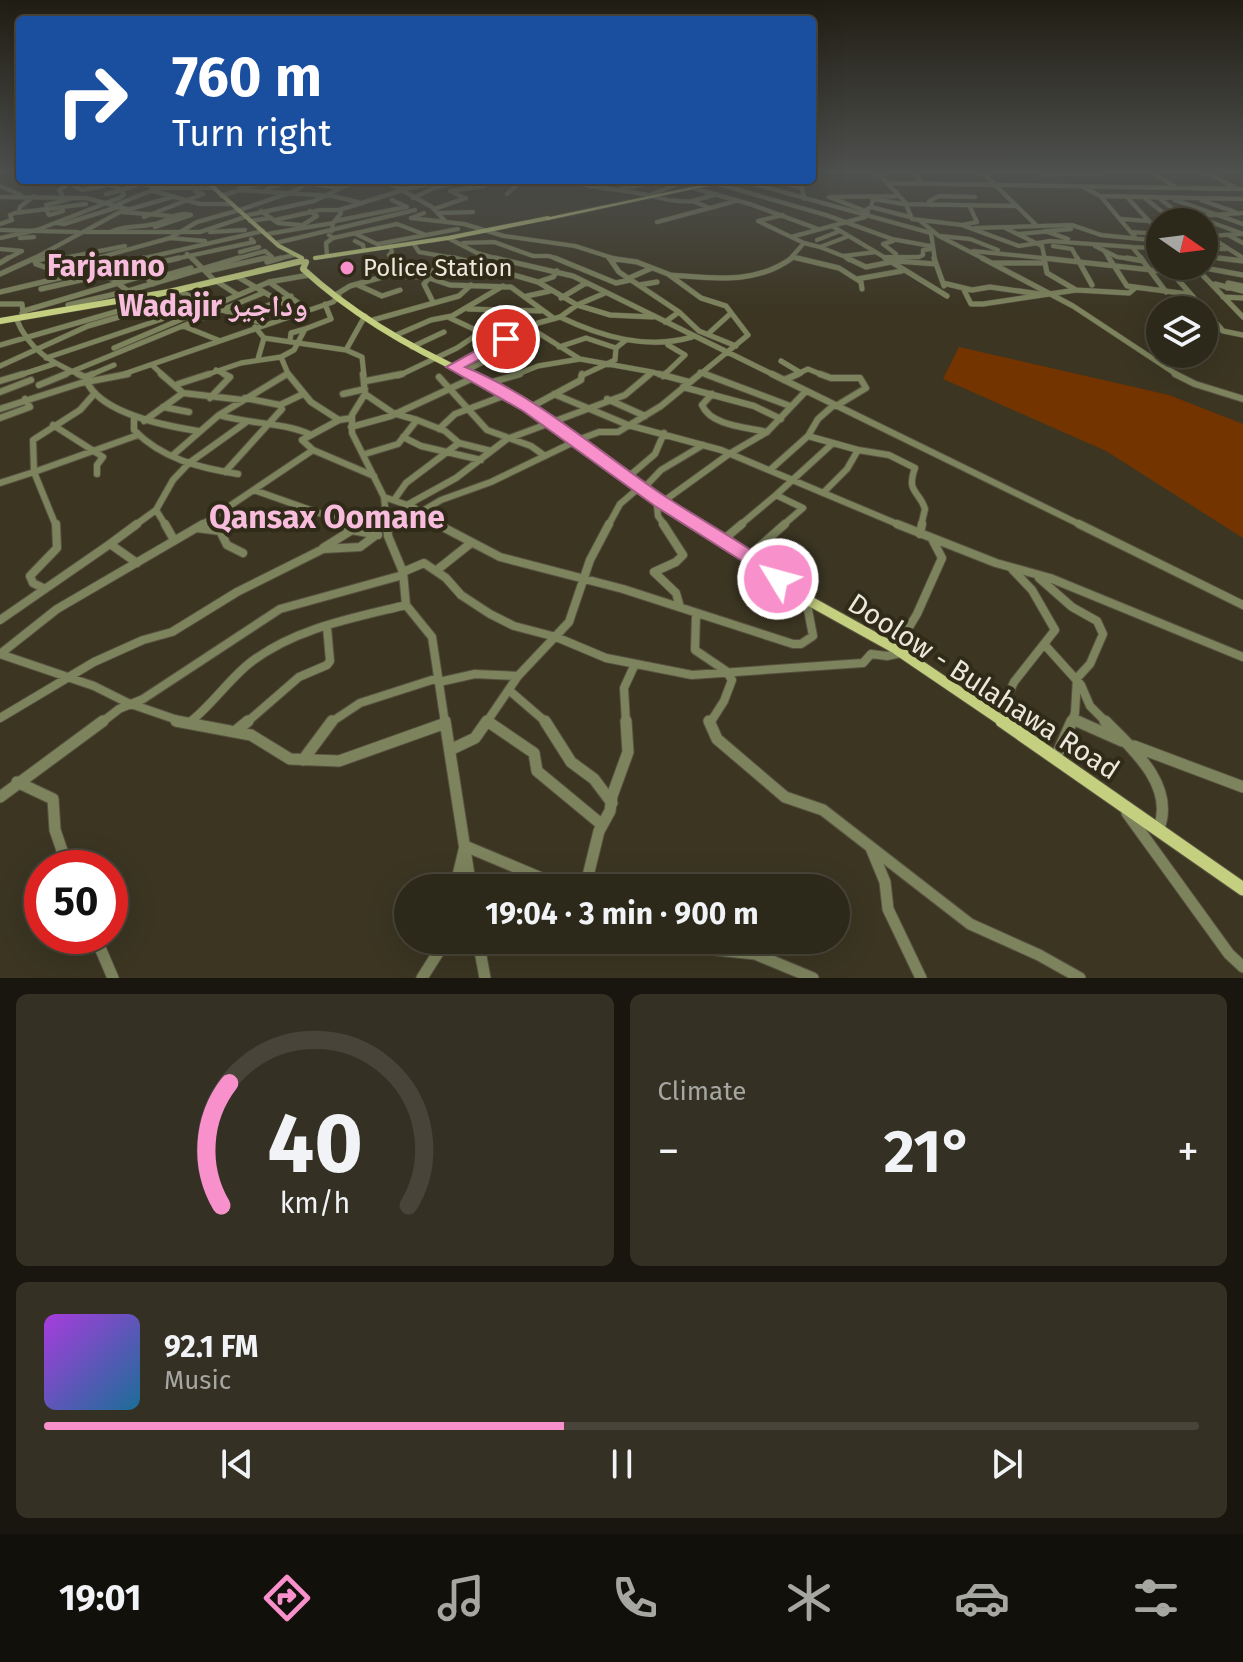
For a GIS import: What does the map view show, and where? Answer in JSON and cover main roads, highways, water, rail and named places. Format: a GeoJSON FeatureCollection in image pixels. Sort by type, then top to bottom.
{"type":"FeatureCollection","features":[{"type":"Feature","properties":{"kind":"highway"},"geometry":{"type":"LineString","coordinates":[[548,218],[555,217]]}},
{"type":"Feature","properties":{"kind":"main road"},"geometry":{"type":"LineString","coordinates":[[245,217],[276,243],[306,260]]}},
{"type":"Feature","properties":{"kind":"main road"},"geometry":{"type":"LineString","coordinates":[[0,321],[178,290],[218,281],[237,268],[448,238],[548,218]]}},
{"type":"Feature","properties":{"kind":"main road","name":"Doolow - Bulahawa Road"},"geometry":{"type":"LineString","coordinates":[[306,260],[303,267],[309,275],[394,336],[433,358],[489,383],[529,408],[661,502],[749,556],[806,599],[898,651],[1056,757],[1243,889]]}},
{"type":"Feature","properties":{"kind":"place","name":"Police Station"},"geometry":{"type":"Point","coordinates":[347,268]}},
{"type":"Feature","properties":{"kind":"district","name":"Farjanno"},"geometry":{"type":"Point","coordinates":[106,266]}},
{"type":"Feature","properties":{"kind":"district","name":"Wadajir وداجير"},"geometry":{"type":"Point","coordinates":[213,306]}},
{"type":"Feature","properties":{"kind":"district","name":"Qansax Oomane"},"geometry":{"type":"Point","coordinates":[327,517]}}]}
